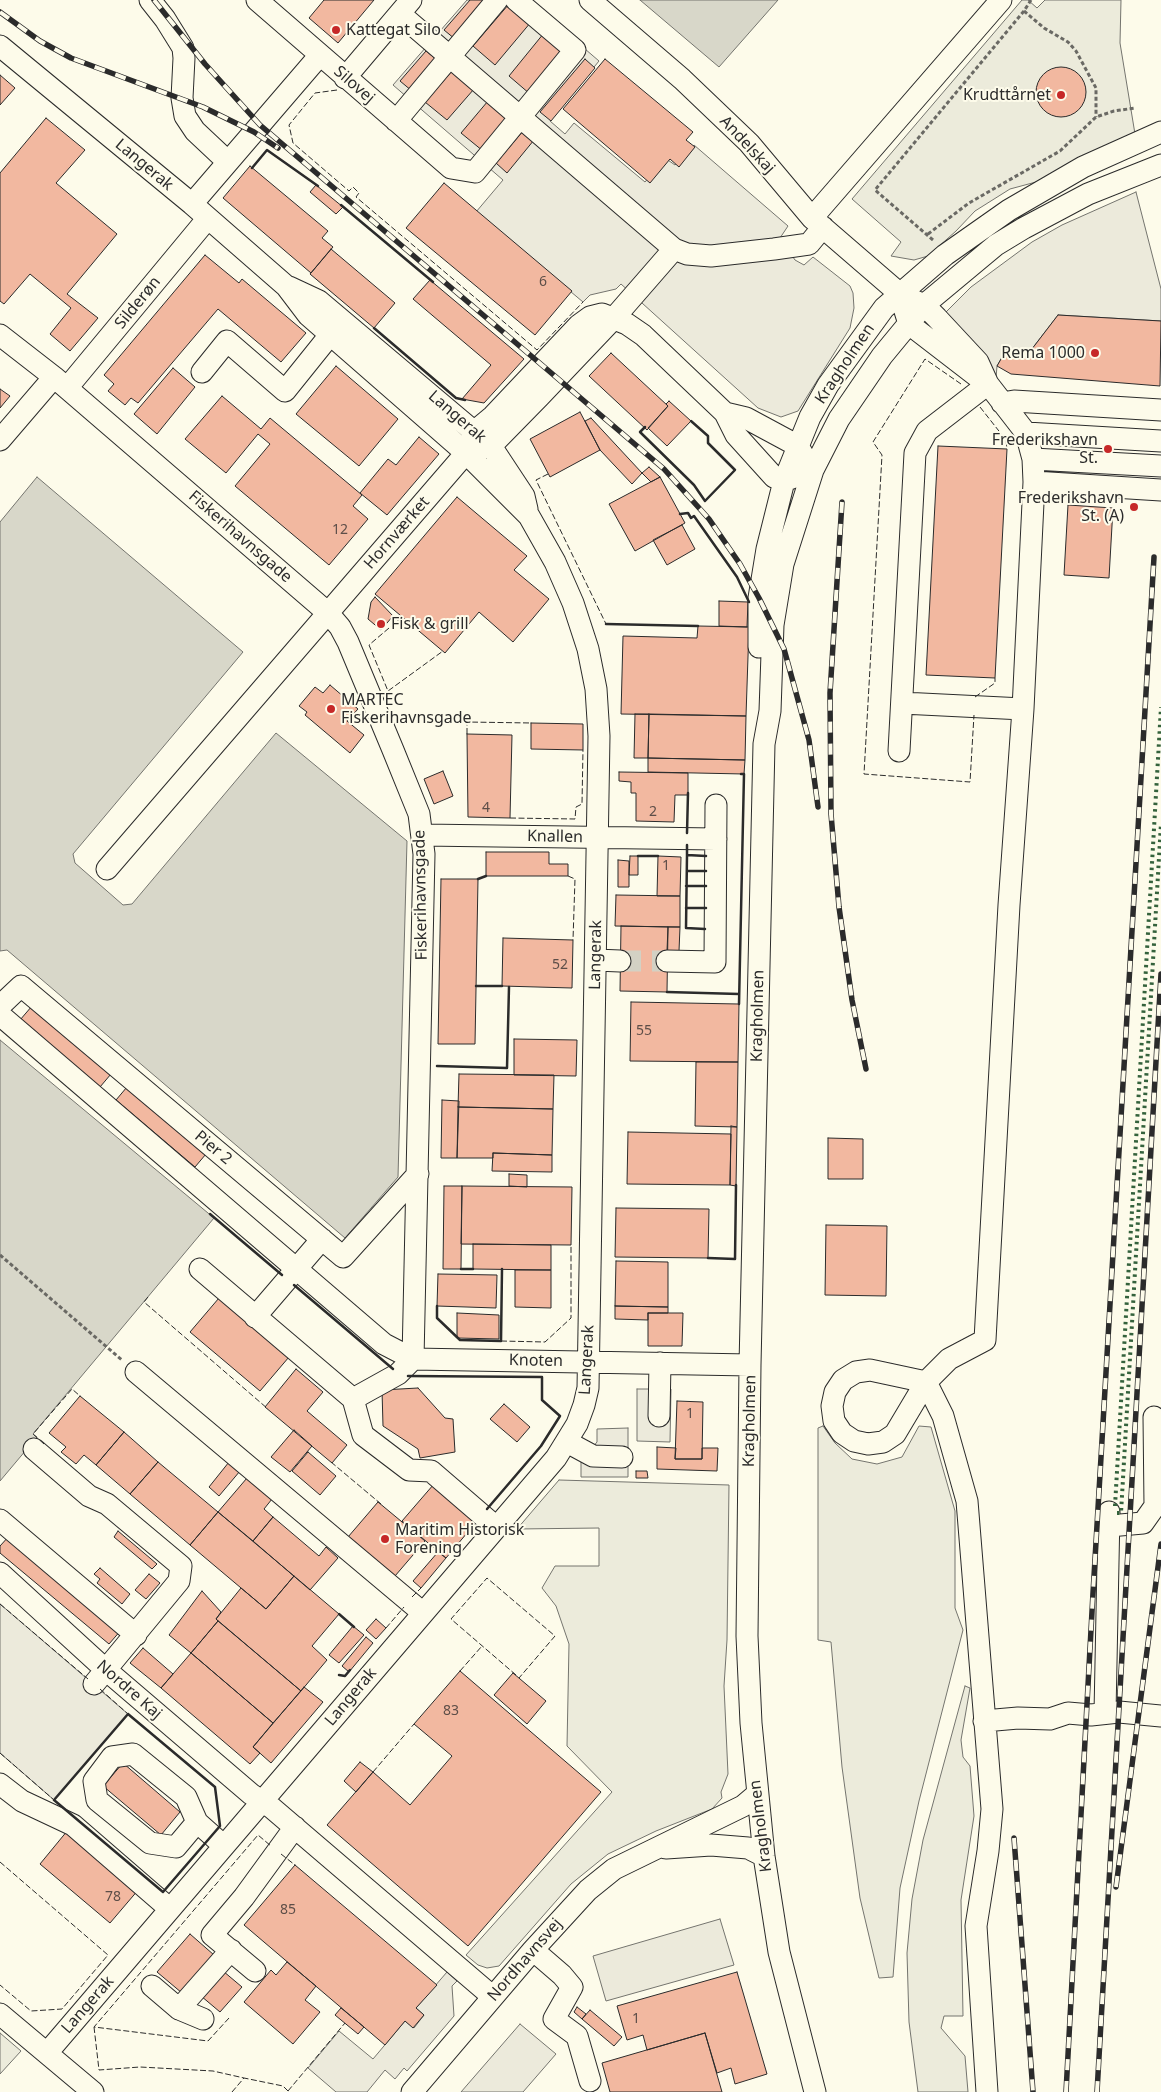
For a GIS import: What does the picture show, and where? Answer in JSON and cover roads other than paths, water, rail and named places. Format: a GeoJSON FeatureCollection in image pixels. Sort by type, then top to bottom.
{"type":"FeatureCollection","features":[{"type":"Feature","properties":{"kind":"street"},"geometry":{"type":"LineString","coordinates":[[150,0],[166,19],[183,48],[182,98],[185,116],[195,131],[228,162]]}},
{"type":"Feature","properties":{"kind":"street","name":"Silovej"},"geometry":{"type":"LineString","coordinates":[[257,0],[451,168],[475,172],[521,117]]}},
{"type":"Feature","properties":{"kind":"street"},"geometry":{"type":"LineString","coordinates":[[396,121],[497,0]]}},
{"type":"Feature","properties":{"kind":"street"},"geometry":{"type":"LineString","coordinates":[[516,0],[575,50],[521,117]]}},
{"type":"Feature","properties":{"kind":"street","name":"Andelskaj"},"geometry":{"type":"LineString","coordinates":[[590,0],[682,79],[749,143],[817,223],[900,294],[924,305]]}},
{"type":"Feature","properties":{"kind":"street"},"geometry":{"type":"LineString","coordinates":[[345,78],[406,7],[450,57],[674,249],[687,254],[711,256],[774,249],[809,244],[817,223],[1001,0]]}},
{"type":"Feature","properties":{"kind":"street","name":"Langerak"},"geometry":{"type":"LineString","coordinates":[[0,46],[200,211],[286,286],[308,316],[466,453],[529,516]]}},
{"type":"Feature","properties":{"kind":"street","name":"Silderøn"},"geometry":{"type":"LineString","coordinates":[[0,440],[61,382],[200,211],[228,162],[320,55]]}},
{"type":"Feature","properties":{"kind":"street","name":"Kragholmen"},"geometry":{"type":"LineString","coordinates":[[764,744],[758,712],[760,598],[767,549],[784,481],[798,446],[810,417],[842,363],[884,308],[945,255],[1009,210],[1083,167],[1161,132]]}},
{"type":"Feature","properties":{"kind":"street","name":"Kragholmen"},"geometry":{"type":"LineString","coordinates":[[815,2092],[778,1952],[756,1795],[750,1724],[747,1636],[750,1365],[764,744],[770,711],[773,626],[783,564],[813,470],[846,408],[882,356],[924,305],[996,245],[1024,228],[1088,194],[1161,165]]}},
{"type":"Feature","properties":{"kind":"street"},"geometry":{"type":"LineString","coordinates":[[466,453],[491,446],[614,318],[674,249]]}},
{"type":"Feature","properties":{"kind":"street","name":"Langerak"},"geometry":{"type":"LineString","coordinates":[[47,2053],[567,1442],[584,1406],[588,1388],[599,838],[599,736],[596,689],[588,649],[573,603],[555,562],[529,516],[524,496],[491,446],[319,301],[286,286]]}},
{"type":"Feature","properties":{"kind":"street"},"geometry":{"type":"LineString","coordinates":[[900,294],[909,324],[988,384]]}},
{"type":"Feature","properties":{"kind":"street"},"geometry":{"type":"LineString","coordinates":[[924,305],[978,362],[988,384],[1026,433],[1033,459],[1034,482],[1023,709],[1009,914],[985,1340],[949,1360],[926,1382],[943,1416],[966,1501],[992,1810],[991,1832],[976,1926],[987,2092]]}},
{"type":"Feature","properties":{"kind":"street","name":"Hornværket"},"geometry":{"type":"LineString","coordinates":[[107,869],[466,453],[475,431],[493,416],[579,325],[590,317],[602,314],[614,318],[643,334],[725,413],[743,443],[768,472],[784,481]]}},
{"type":"Feature","properties":{"kind":"street","name":"Fiskerihavnsgade"},"geometry":{"type":"LineString","coordinates":[[0,335],[61,382],[328,613],[340,627],[348,642],[419,814],[423,835],[413,1359]]}},
{"type":"Feature","properties":{"kind":"street"},"geometry":{"type":"LineString","coordinates":[[202,372],[227,341],[285,391],[330,335]]}},
{"type":"Feature","properties":{"kind":"street"},"geometry":{"type":"LineString","coordinates":[[899,750],[915,453],[927,432],[988,384]]}},
{"type":"Feature","properties":{"kind":"street"},"geometry":{"type":"LineString","coordinates":[[1002,403],[1014,401],[1161,410]]}},
{"type":"Feature","properties":{"kind":"street","name":"Hornværket"},"geometry":{"type":"LineString","coordinates":[[725,413],[746,418],[798,446],[813,470]]}},
{"type":"Feature","properties":{"kind":"street"},"geometry":{"type":"LineString","coordinates":[[1026,433],[1161,441]]}},
{"type":"Feature","properties":{"kind":"street"},"geometry":{"type":"LineString","coordinates":[[1033,459],[1161,466]]}},
{"type":"Feature","properties":{"kind":"street"},"geometry":{"type":"LineString","coordinates":[[784,481],[813,470]]}},
{"type":"Feature","properties":{"kind":"street"},"geometry":{"type":"LineString","coordinates":[[1034,482],[1161,490]]}},
{"type":"Feature","properties":{"kind":"street"},"geometry":{"type":"LineString","coordinates":[[902,702],[1023,709]]}},
{"type":"Feature","properties":{"kind":"street"},"geometry":{"type":"LineString","coordinates":[[667,961],[715,962],[716,805]]}},
{"type":"Feature","properties":{"kind":"street","name":"Knallen"},"geometry":{"type":"LineString","coordinates":[[423,835],[716,839]]}},
{"type":"Feature","properties":{"kind":"street"},"geometry":{"type":"LineString","coordinates":[[596,960],[620,960]]}},
{"type":"Feature","properties":{"kind":"street","name":"Pier 2"},"geometry":{"type":"LineString","coordinates":[[0,1006],[21,986],[343,1257],[418,1174]]}},
{"type":"Feature","properties":{"kind":"street"},"geometry":{"type":"LineString","coordinates":[[0,1015],[384,1344],[413,1359],[398,1374],[353,1399]]}},
{"type":"Feature","properties":{"kind":"street"},"geometry":{"type":"LineString","coordinates":[[255,1317],[322,1240]]}},
{"type":"Feature","properties":{"kind":"street"},"geometry":{"type":"LineString","coordinates":[[200,1270],[353,1399],[363,1435],[409,1470],[431,1471],[496,1527]]}},
{"type":"Feature","properties":{"kind":"street","name":"Knoten"},"geometry":{"type":"LineString","coordinates":[[413,1359],[750,1365]]}},
{"type":"Feature","properties":{"kind":"street"},"geometry":{"type":"LineString","coordinates":[[659,1416],[660,1363]]}},
{"type":"Feature","properties":{"kind":"street"},"geometry":{"type":"LineString","coordinates":[[136,1372],[423,1613]]}},
{"type":"Feature","properties":{"kind":"street"},"geometry":{"type":"LineString","coordinates":[[1105,1713],[1109,1519],[1143,1523],[1155,1506],[1158,1475],[1154,1417]]}},
{"type":"Feature","properties":{"kind":"street"},"geometry":{"type":"LineString","coordinates":[[567,1442],[593,1456],[622,1457]]}},
{"type":"Feature","properties":{"kind":"street"},"geometry":{"type":"LineString","coordinates":[[34,1449],[89,1496],[107,1504],[181,1566],[180,1581],[144,1621],[136,1635],[100,1677]]}},
{"type":"Feature","properties":{"kind":"street"},"geometry":{"type":"LineString","coordinates":[[0,1520],[136,1635]]}},
{"type":"Feature","properties":{"kind":"street","name":"Nordre Kaj"},"geometry":{"type":"LineString","coordinates":[[0,1573],[100,1677],[295,1827],[493,1996]]}},
{"type":"Feature","properties":{"kind":"street"},"geometry":{"type":"LineString","coordinates":[[984,1721],[1018,1718],[1050,1719],[1068,1713],[1161,1716]]}},
{"type":"Feature","properties":{"kind":"street"},"geometry":{"type":"LineString","coordinates":[[197,1822],[176,1847],[150,1843],[97,1800],[94,1781],[112,1757],[133,1754],[186,1798],[197,1822],[224,1846]]}},
{"type":"Feature","properties":{"kind":"street"},"geometry":{"type":"LineString","coordinates":[[0,1784],[22,1801],[73,1825],[170,1909]]}},
{"type":"Feature","properties":{"kind":"street","name":"Nordhavnsvej"},"geometry":{"type":"LineString","coordinates":[[412,2092],[533,1950],[594,1885],[614,1869],[743,1806],[756,1795]]}},
{"type":"Feature","properties":{"kind":"street"},"geometry":{"type":"LineString","coordinates":[[255,1971],[212,1935],[244,1897],[295,1827]]}},
{"type":"Feature","properties":{"kind":"street","name":"Nordhavnsvej"},"geometry":{"type":"LineString","coordinates":[[656,1849],[711,1844],[748,1848],[764,1856]]}},
{"type":"Feature","properties":{"kind":"street"},"geometry":{"type":"LineString","coordinates":[[179,2009],[230,1950]]}},
{"type":"Feature","properties":{"kind":"street"},"geometry":{"type":"LineString","coordinates":[[533,1950],[562,1975],[572,1987],[554,2019],[577,2036],[590,2081]]}},
{"type":"Feature","properties":{"kind":"street"},"geometry":{"type":"LineString","coordinates":[[152,1986],[179,2009],[203,2019]]}},
{"type":"Feature","properties":{"kind":"street"},"geometry":{"type":"LineString","coordinates":[[0,2014],[93,2092]]}},
{"type":"Feature","properties":{"kind":"tunnel"},"geometry":{"type":"LineString","coordinates":[[620,961],[667,961]]}},
{"type":"Feature","properties":{"kind":"railway"},"geometry":{"type":"LineString","coordinates":[[154,0],[205,64],[260,125],[664,469],[709,519],[740,564],[784,649],[809,740],[818,807]]}},
{"type":"Feature","properties":{"kind":"railway"},"geometry":{"type":"LineString","coordinates":[[0,12],[40,41],[71,58],[203,107],[254,132],[278,148]]}},
{"type":"Feature","properties":{"kind":"railway"},"geometry":{"type":"LineString","coordinates":[[842,502],[830,693],[831,814],[839,907],[852,1000],[866,1069]]}},
{"type":"Feature","properties":{"kind":"railway"},"geometry":{"type":"LineString","coordinates":[[1066,2092],[1093,1593],[1154,557]]}},
{"type":"Feature","properties":{"kind":"railway"},"geometry":{"type":"LineString","coordinates":[[1097,2092],[1161,974]]}},
{"type":"Feature","properties":{"kind":"railway"},"geometry":{"type":"LineString","coordinates":[[1116,1887],[1161,1544]]}},
{"type":"Feature","properties":{"kind":"railway"},"geometry":{"type":"LineString","coordinates":[[1014,1838],[1033,2092]]}},
{"type":"Feature","properties":{"kind":"place","name":"Kattegat Silo"},"geometry":{"type":"Point","coordinates":[336,30]}},
{"type":"Feature","properties":{"kind":"place","name":"Krudttårnet"},"geometry":{"type":"Point","coordinates":[1061,95]}},
{"type":"Feature","properties":{"kind":"place","name":"Rema 1000"},"geometry":{"type":"Point","coordinates":[1095,353]}},
{"type":"Feature","properties":{"kind":"place","name":"Frederikshavn St."},"geometry":{"type":"Point","coordinates":[1108,449]}},
{"type":"Feature","properties":{"kind":"place","name":"Frederikshavn St. (A)"},"geometry":{"type":"Point","coordinates":[1134,507]}},
{"type":"Feature","properties":{"kind":"place","name":"Fisk & grill"},"geometry":{"type":"Point","coordinates":[381,624]}},
{"type":"Feature","properties":{"kind":"place","name":"MARTEC Fiskerihavnsgade"},"geometry":{"type":"Point","coordinates":[331,709]}},
{"type":"Feature","properties":{"kind":"place","name":"Maritim Historisk Forening"},"geometry":{"type":"Point","coordinates":[385,1539]}}]}
